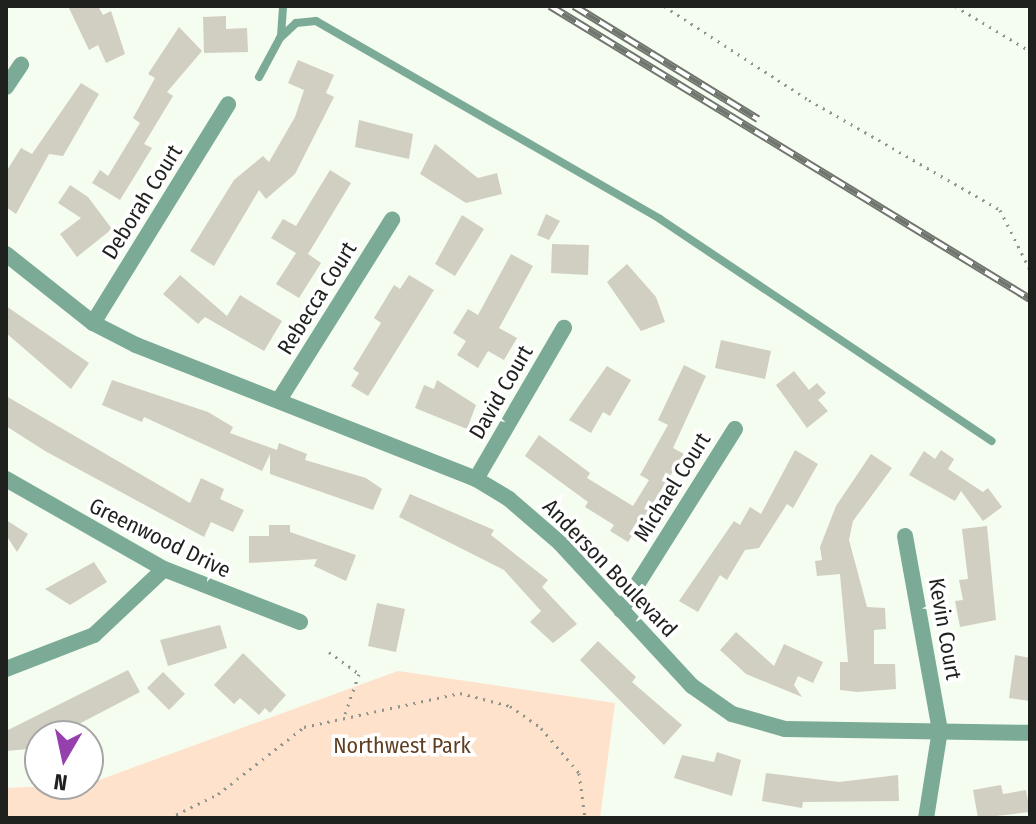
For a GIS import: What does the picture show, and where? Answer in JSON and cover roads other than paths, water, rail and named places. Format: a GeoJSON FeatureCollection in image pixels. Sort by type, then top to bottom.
{"type":"FeatureCollection","features":[{"type":"Feature","properties":{"kind":"street"},"geometry":{"type":"LineString","coordinates":[[6,87],[21,65]]}},
{"type":"Feature","properties":{"kind":"street","name":"Deborah Court"},"geometry":{"type":"LineString","coordinates":[[93,323],[228,104]]}},
{"type":"Feature","properties":{"kind":"street","name":"Rebecca Court"},"geometry":{"type":"LineString","coordinates":[[279,400],[392,220]]}},
{"type":"Feature","properties":{"kind":"street","name":"Anderson Boulevard"},"geometry":{"type":"LineString","coordinates":[[6,254],[93,323],[476,479],[536,520],[692,686],[757,723],[808,730],[1030,733]]}},
{"type":"Feature","properties":{"kind":"street","name":"David Court"},"geometry":{"type":"LineString","coordinates":[[476,479],[564,328]]}},
{"type":"Feature","properties":{"kind":"street","name":"Michael Court"},"geometry":{"type":"LineString","coordinates":[[621,610],[735,429]]}},
{"type":"Feature","properties":{"kind":"street","name":"Greenwood Drive"},"geometry":{"type":"LineString","coordinates":[[6,479],[164,569],[300,622]]}},
{"type":"Feature","properties":{"kind":"street","name":"Kevin Court"},"geometry":{"type":"LineString","coordinates":[[905,536],[940,730],[926,818]]}},
{"type":"Feature","properties":{"kind":"street"},"geometry":{"type":"LineString","coordinates":[[6,669],[94,635],[164,569]]}},
{"type":"Feature","properties":{"kind":"lane"},"geometry":{"type":"LineString","coordinates":[[280,38],[283,6]]}},
{"type":"Feature","properties":{"kind":"lane"},"geometry":{"type":"LineString","coordinates":[[259,77],[280,38],[296,23],[316,21],[660,219],[991,441]]}},
{"type":"Feature","properties":{"kind":"railway"},"geometry":{"type":"LineString","coordinates":[[550,6],[1030,299]]}},
{"type":"Feature","properties":{"kind":"railway"},"geometry":{"type":"LineString","coordinates":[[574,6],[758,119]]}},
{"type":"Feature","properties":{"kind":"park label","name":"Northwest Park"},"geometry":{"type":"Point","coordinates":[402,746]}}]}
